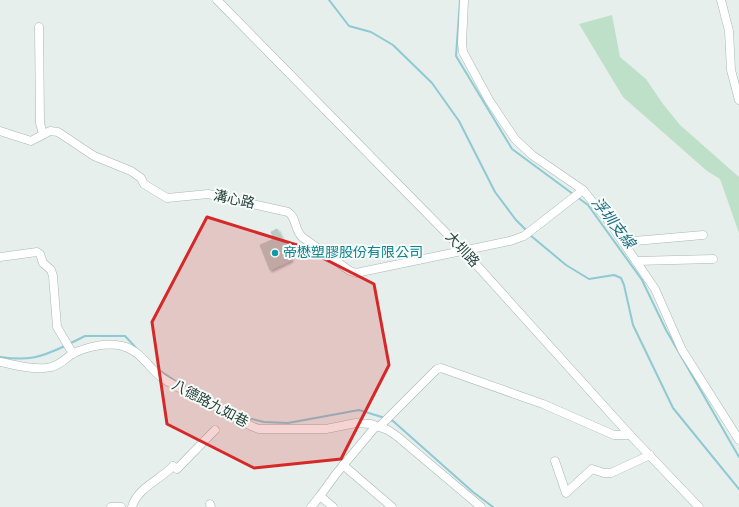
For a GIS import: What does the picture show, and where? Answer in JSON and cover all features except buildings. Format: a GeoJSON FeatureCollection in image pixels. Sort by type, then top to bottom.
{"type":"FeatureCollection","features":[{"type":"Feature","properties":{"kind":"street","name":"大圳路"},"geometry":{"type":"LineString","coordinates":[[217,0],[463,250],[630,435],[699,507]]}},
{"type":"Feature","properties":{"kind":"street"},"geometry":{"type":"LineString","coordinates":[[464,0],[462,43],[467,61],[515,139],[578,194],[623,242],[655,289],[682,350],[739,440]]}},
{"type":"Feature","properties":{"kind":"street"},"geometry":{"type":"LineString","coordinates":[[721,0],[729,32],[731,70],[739,100]]}},
{"type":"Feature","properties":{"kind":"street"},"geometry":{"type":"LineString","coordinates":[[39,27],[40,122],[43,134]]}},
{"type":"Feature","properties":{"kind":"street","name":"溝心路"},"geometry":{"type":"LineString","coordinates":[[0,131],[31,141],[36,140],[43,134],[52,131],[58,132],[94,156],[131,171],[141,178],[144,184],[167,198],[208,194],[288,212],[294,218],[297,231],[302,237],[352,272],[362,273],[510,241],[528,233],[578,194]]}},
{"type":"Feature","properties":{"kind":"street"},"geometry":{"type":"LineString","coordinates":[[623,242],[703,235]]}},
{"type":"Feature","properties":{"kind":"street"},"geometry":{"type":"LineString","coordinates":[[0,256],[37,252],[40,254],[43,263],[51,270],[57,328],[60,336],[66,341],[71,352]]}},
{"type":"Feature","properties":{"kind":"street"},"geometry":{"type":"LineString","coordinates":[[636,261],[712,260]]}},
{"type":"Feature","properties":{"kind":"street","name":"八德路九如巷"},"geometry":{"type":"LineString","coordinates":[[0,362],[46,368],[58,364],[71,352],[104,345],[116,345],[128,348],[140,356],[160,376],[179,390],[209,403],[239,421],[259,428],[326,429],[361,422],[380,425],[398,436],[481,507]]}},
{"type":"Feature","properties":{"kind":"street"},"geometry":{"type":"LineString","coordinates":[[312,507],[343,465],[380,425],[391,416],[437,368],[441,368],[543,404],[614,435],[630,435]]}},
{"type":"Feature","properties":{"kind":"street"},"geometry":{"type":"LineString","coordinates":[[132,507],[135,498],[139,493],[173,466],[177,469],[215,430]]}},
{"type":"Feature","properties":{"kind":"street"},"geometry":{"type":"LineString","coordinates":[[555,461],[566,493],[592,469],[612,474],[650,455]]}},
{"type":"Feature","properties":{"kind":"street"},"geometry":{"type":"LineString","coordinates":[[343,465],[392,507]]}},
{"type":"Feature","properties":{"kind":"street"},"geometry":{"type":"LineString","coordinates":[[320,496],[333,507]]}},
{"type":"Feature","properties":{"kind":"street"},"geometry":{"type":"LineString","coordinates":[[112,507],[121,507]]}},
{"type":"Feature","properties":{"kind":"highlighted area"},"geometry":{"type":"Polygon","coordinates":[[[207,217],[297,245],[374,284],[389,365],[341,459],[254,468],[167,424],[152,322],[207,217]]]}},
{"type":"Feature","properties":{"kind":"green space"},"geometry":{"type":"Polygon","coordinates":[[[612,15],[620,57],[646,79],[680,125],[739,177],[739,233],[720,179],[707,171],[623,97],[579,24],[612,15]]]}},
{"type":"Feature","properties":{"kind":"waterway"},"geometry":{"type":"LineString","coordinates":[[329,0],[349,26],[371,32],[393,45],[432,83],[459,121],[495,192],[516,220],[527,231]]}},
{"type":"Feature","properties":{"kind":"waterway","name":"浮圳支線"},"geometry":{"type":"LineString","coordinates":[[460,0],[456,56],[512,149],[573,194]]}},
{"type":"Feature","properties":{"kind":"waterway","name":"浮圳支線"},"geometry":{"type":"LineString","coordinates":[[577,197],[588,205],[642,280],[666,330],[739,457]]}},
{"type":"Feature","properties":{"kind":"waterway"},"geometry":{"type":"LineString","coordinates":[[530,235],[566,265],[589,279],[614,275],[621,278],[633,325],[673,408],[739,489]]}},
{"type":"Feature","properties":{"kind":"waterway"},"geometry":{"type":"LineString","coordinates":[[69,344],[85,336],[125,336],[138,350]]}},
{"type":"Feature","properties":{"kind":"waterway"},"geometry":{"type":"LineString","coordinates":[[0,357],[18,359],[33,358],[65,346]]}},
{"type":"Feature","properties":{"kind":"waterway"},"geometry":{"type":"LineString","coordinates":[[159,370],[180,384],[203,395]]}},
{"type":"Feature","properties":{"kind":"waterway"},"geometry":{"type":"LineString","coordinates":[[240,416],[264,422],[288,423],[359,410],[385,418]]}},
{"type":"Feature","properties":{"kind":"waterway"},"geometry":{"type":"LineString","coordinates":[[389,419],[473,492],[493,507]]}},
{"type":"Feature","properties":{"kind":"place","name":"帝懋塑膠股份有限公司"},"geometry":{"type":"Point","coordinates":[275,253]}}]}
